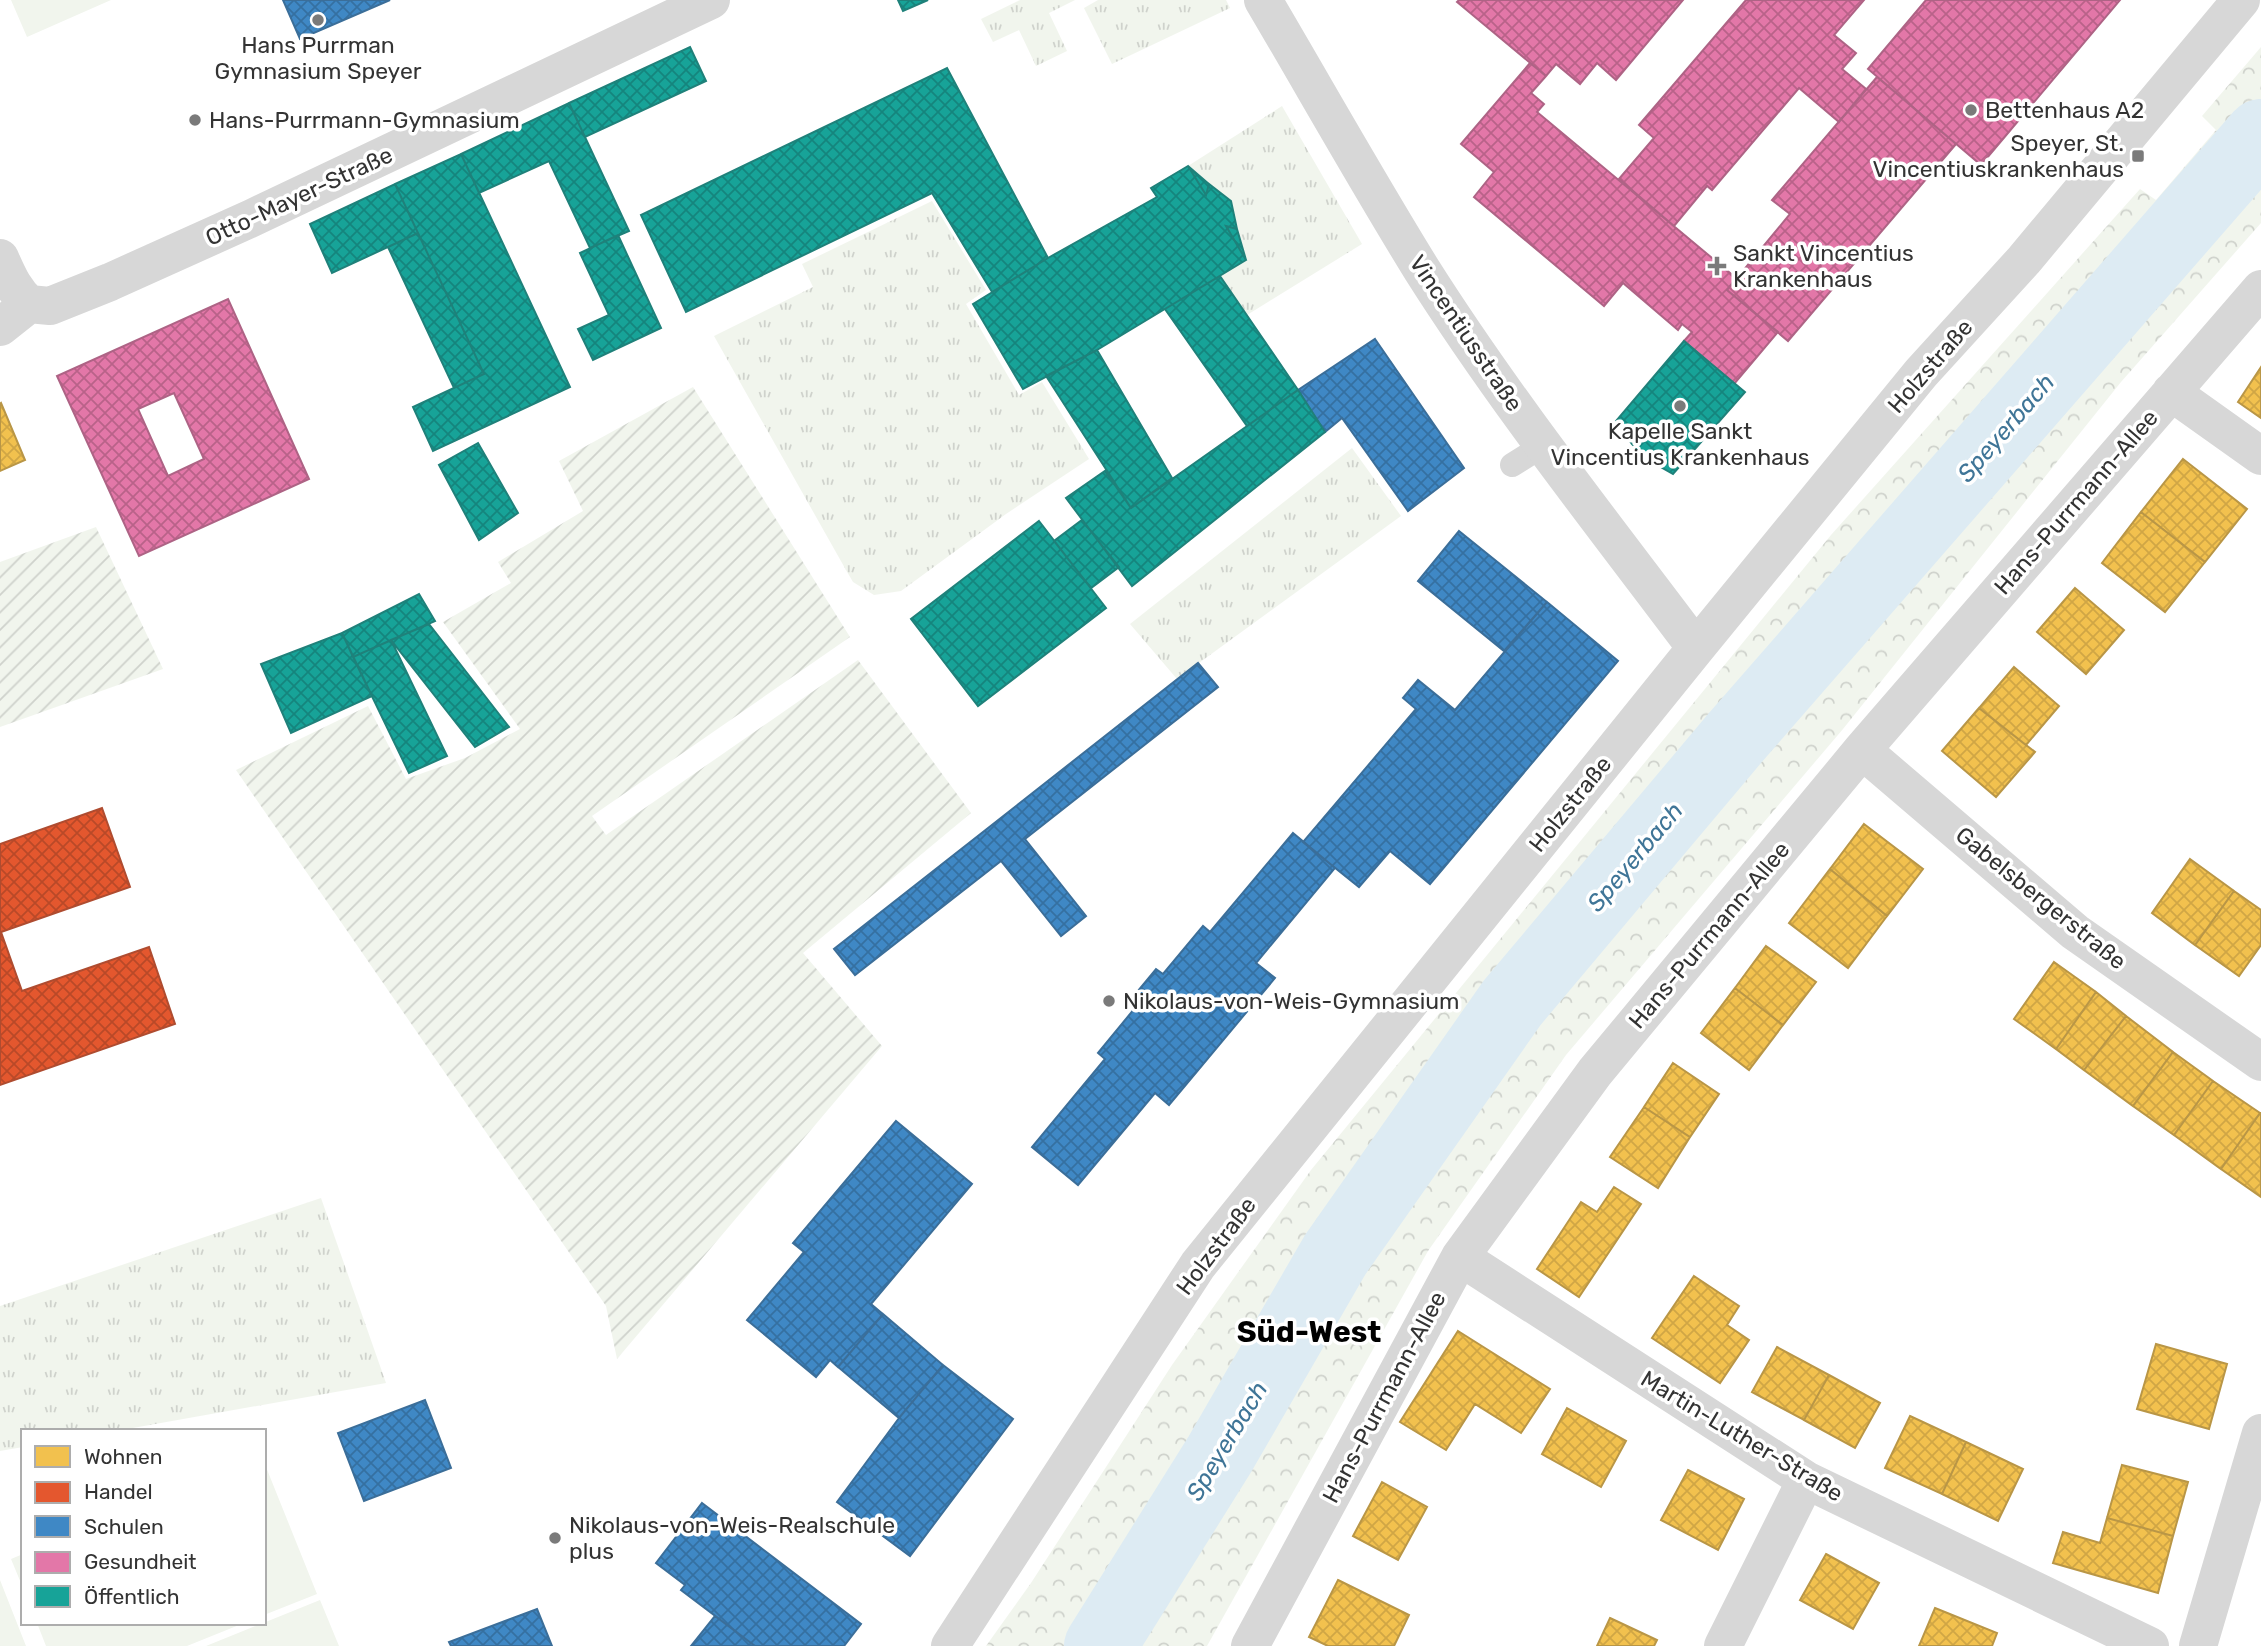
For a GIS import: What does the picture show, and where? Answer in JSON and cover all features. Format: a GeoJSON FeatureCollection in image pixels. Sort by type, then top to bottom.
{"type":"FeatureCollection","features":[{"type":"Feature","properties":{"kind":"street","name":"Otto-Mayer-Straße"},"geometry":{"type":"LineString","coordinates":[[14,315],[50,306],[122,277],[711,0]]}},
{"type":"Feature","properties":{"kind":"street","name":"Vincentiusstraße"},"geometry":{"type":"LineString","coordinates":[[1263,0],[1423,271],[1544,445],[1696,648]]}},
{"type":"Feature","properties":{"kind":"street","name":"Holzstraße"},"geometry":{"type":"LineString","coordinates":[[950,1646],[1198,1265],[1921,373],[2024,260],[2241,0]]}},
{"type":"Feature","properties":{"kind":"street"},"geometry":{"type":"LineString","coordinates":[[0,258],[19,296],[14,315]]}},
{"type":"Feature","properties":{"kind":"street","name":"Hans-Purrmann-Allee"},"geometry":{"type":"LineString","coordinates":[[1250,1646],[1460,1257],[1595,1072],[1863,750],[2261,289]]}},
{"type":"Feature","properties":{"kind":"street"},"geometry":{"type":"LineString","coordinates":[[2171,392],[2261,456]]}},
{"type":"Feature","properties":{"kind":"street","name":"Gabelsbergerstraße"},"geometry":{"type":"LineString","coordinates":[[1863,750],[2074,932],[2261,1062]]}},
{"type":"Feature","properties":{"kind":"street","name":"Martin-Luther-Straße"},"geometry":{"type":"LineString","coordinates":[[1460,1257],[1806,1480],[2150,1646]]}},
{"type":"Feature","properties":{"kind":"street"},"geometry":{"type":"LineString","coordinates":[[2198,1646],[2261,1433]]}},
{"type":"Feature","properties":{"kind":"street"},"geometry":{"type":"LineString","coordinates":[[1723,1646],[1806,1480]]}},
{"type":"Feature","properties":{"kind":"lane"},"geometry":{"type":"LineString","coordinates":[[1512,466],[1544,445]]}},
{"type":"Feature","properties":{"kind":"green space"},"geometry":{"type":"Polygon","coordinates":[[[11,0],[111,0],[27,37],[11,0]]]}},
{"type":"Feature","properties":{"kind":"green space"},"geometry":{"type":"Polygon","coordinates":[[[1020,0],[1075,0],[1049,13],[1067,51],[1036,66],[1019,30],[993,42],[981,19],[1020,0]]]}},
{"type":"Feature","properties":{"kind":"green space"},"geometry":{"type":"Polygon","coordinates":[[[1098,0],[1226,0],[1230,8],[1112,64],[1084,8],[1098,0]]]}},
{"type":"Feature","properties":{"kind":"green space"},"geometry":{"type":"Polygon","coordinates":[[[2261,47],[2261,223],[2121,382],[1843,729],[1566,1055],[1428,1251],[1207,1646],[986,1646],[1031,1583],[1172,1365],[1311,1170],[1831,535],[2140,189],[2156,200],[2216,130],[2202,116],[2261,47]]]}},
{"type":"Feature","properties":{"kind":"green space"},"geometry":{"type":"Polygon","coordinates":[[[1282,106],[1362,244],[1247,315],[1220,276],[1246,260],[1231,201],[1188,166],[1282,106]]]}},
{"type":"Feature","properties":{"kind":"green space"},"geometry":{"type":"Polygon","coordinates":[[[932,201],[986,290],[966,304],[1019,395],[1042,382],[1089,459],[1006,514],[901,591],[874,595],[853,582],[714,336],[813,287],[802,264],[932,201]]]}},
{"type":"Feature","properties":{"kind":"green space"},"geometry":{"type":"Polygon","coordinates":[[[693,387],[850,637],[592,816],[606,835],[858,660],[971,813],[803,953],[882,1046],[617,1359],[606,1306],[236,770],[368,706],[406,779],[465,758],[520,729],[443,622],[511,583],[498,562],[583,511],[559,461],[693,387]]]}},
{"type":"Feature","properties":{"kind":"green space"},"geometry":{"type":"Polygon","coordinates":[[[1352,448],[1401,516],[1177,679],[1130,624],[1352,448]]]}},
{"type":"Feature","properties":{"kind":"green space"},"geometry":{"type":"Polygon","coordinates":[[[96,527],[163,669],[0,727],[0,562],[96,527]]]}},
{"type":"Feature","properties":{"kind":"green space"},"geometry":{"type":"Polygon","coordinates":[[[321,1198],[386,1383],[127,1429],[21,1429],[21,1447],[0,1451],[0,1306],[321,1198]]]}},
{"type":"Feature","properties":{"kind":"green space"},"geometry":{"type":"Polygon","coordinates":[[[266,1467],[317,1594],[266,1614],[266,1467]]]}},
{"type":"Feature","properties":{"kind":"green space"},"geometry":{"type":"Polygon","coordinates":[[[21,1555],[21,1583],[11,1559],[21,1555]]]}},
{"type":"Feature","properties":{"kind":"green space"},"geometry":{"type":"Polygon","coordinates":[[[0,1580],[26,1646],[0,1646],[0,1580]]]}},
{"type":"Feature","properties":{"kind":"green space"},"geometry":{"type":"Polygon","coordinates":[[[320,1600],[339,1646],[206,1646],[258,1625],[266,1625],[266,1622],[320,1600]]]}},
{"type":"Feature","properties":{"kind":"green space"},"geometry":{"type":"Polygon","coordinates":[[[38,1625],[239,1625],[187,1646],[46,1646],[38,1625]]]}},
{"type":"Feature","properties":{"kind":"building: Wohnen"},"geometry":{"type":"Polygon","coordinates":[[[2261,367],[2261,418],[2238,402],[2261,367]]]}},
{"type":"Feature","properties":{"kind":"building: Wohnen"},"geometry":{"type":"Polygon","coordinates":[[[0,404],[25,460],[0,471],[0,404]]]}},
{"type":"Feature","properties":{"kind":"building: Wohnen"},"geometry":{"type":"Polygon","coordinates":[[[2183,459],[2247,509],[2205,562],[2141,512],[2183,459]]]}},
{"type":"Feature","properties":{"kind":"building: Wohnen"},"geometry":{"type":"Polygon","coordinates":[[[2141,512],[2205,562],[2165,612],[2102,563],[2141,512]]]}},
{"type":"Feature","properties":{"kind":"building: Wohnen"},"geometry":{"type":"Polygon","coordinates":[[[2075,588],[2124,630],[2086,674],[2037,632],[2075,588]]]}},
{"type":"Feature","properties":{"kind":"building: Wohnen"},"geometry":{"type":"Polygon","coordinates":[[[2014,667],[2059,706],[2026,745],[1979,708],[2014,667]]]}},
{"type":"Feature","properties":{"kind":"building: Wohnen"},"geometry":{"type":"Polygon","coordinates":[[[1979,708],[2035,752],[1996,797],[1942,751],[1979,708]]]}},
{"type":"Feature","properties":{"kind":"building: Wohnen"},"geometry":{"type":"Polygon","coordinates":[[[1864,824],[1923,869],[1887,916],[1830,869],[1864,824]]]}},
{"type":"Feature","properties":{"kind":"building: Wohnen"},"geometry":{"type":"Polygon","coordinates":[[[2190,859],[2234,891],[2195,945],[2152,913],[2190,859]]]}},
{"type":"Feature","properties":{"kind":"building: Wohnen"},"geometry":{"type":"Polygon","coordinates":[[[1830,869],[1887,916],[1848,968],[1789,923],[1830,869]]]}},
{"type":"Feature","properties":{"kind":"building: Wohnen"},"geometry":{"type":"Polygon","coordinates":[[[2234,891],[2261,910],[2261,945],[2239,976],[2195,945],[2234,891]]]}},
{"type":"Feature","properties":{"kind":"building: Wohnen"},"geometry":{"type":"Polygon","coordinates":[[[1766,946],[1816,982],[1783,1025],[1735,988],[1766,946]]]}},
{"type":"Feature","properties":{"kind":"building: Wohnen"},"geometry":{"type":"Polygon","coordinates":[[[2054,962],[2096,992],[2056,1049],[2014,1019],[2054,962]]]}},
{"type":"Feature","properties":{"kind":"building: Wohnen"},"geometry":{"type":"Polygon","coordinates":[[[1735,988],[1783,1025],[1749,1070],[1701,1033],[1735,988]]]}},
{"type":"Feature","properties":{"kind":"building: Wohnen"},"geometry":{"type":"Polygon","coordinates":[[[2096,992],[2126,1016],[2084,1070],[2056,1049],[2096,992]]]}},
{"type":"Feature","properties":{"kind":"building: Wohnen"},"geometry":{"type":"Polygon","coordinates":[[[2126,1016],[2173,1052],[2133,1106],[2084,1070],[2126,1016]]]}},
{"type":"Feature","properties":{"kind":"building: Wohnen"},"geometry":{"type":"Polygon","coordinates":[[[2173,1052],[2213,1081],[2174,1135],[2133,1106],[2173,1052]]]}},
{"type":"Feature","properties":{"kind":"building: Wohnen"},"geometry":{"type":"Polygon","coordinates":[[[1673,1063],[1719,1094],[1690,1137],[1644,1107],[1673,1063]]]}},
{"type":"Feature","properties":{"kind":"building: Wohnen"},"geometry":{"type":"Polygon","coordinates":[[[2213,1081],[2260,1113],[2221,1169],[2174,1135],[2213,1081]]]}},
{"type":"Feature","properties":{"kind":"building: Wohnen"},"geometry":{"type":"Polygon","coordinates":[[[1644,1107],[1690,1137],[1658,1188],[1610,1157],[1644,1107]]]}},
{"type":"Feature","properties":{"kind":"building: Wohnen"},"geometry":{"type":"Polygon","coordinates":[[[2261,1113],[2261,1197],[2221,1169],[2261,1113]]]}},
{"type":"Feature","properties":{"kind":"building: Wohnen"},"geometry":{"type":"Polygon","coordinates":[[[1614,1187],[1641,1204],[1579,1297],[1537,1269],[1581,1202],[1597,1212],[1614,1187]]]}},
{"type":"Feature","properties":{"kind":"building: Wohnen"},"geometry":{"type":"Polygon","coordinates":[[[1694,1276],[1739,1306],[1727,1325],[1749,1340],[1720,1383],[1652,1338],[1694,1276]]]}},
{"type":"Feature","properties":{"kind":"building: Wohnen"},"geometry":{"type":"Polygon","coordinates":[[[1458,1331],[1550,1389],[1521,1433],[1475,1404],[1446,1450],[1400,1422],[1458,1331]]]}},
{"type":"Feature","properties":{"kind":"building: Wohnen"},"geometry":{"type":"Polygon","coordinates":[[[2156,1344],[2227,1364],[2209,1429],[2137,1409],[2156,1344]]]}},
{"type":"Feature","properties":{"kind":"building: Wohnen"},"geometry":{"type":"Polygon","coordinates":[[[1777,1347],[1829,1375],[1804,1420],[1752,1392],[1777,1347]]]}},
{"type":"Feature","properties":{"kind":"building: Wohnen"},"geometry":{"type":"Polygon","coordinates":[[[1829,1375],[1880,1403],[1855,1448],[1804,1420],[1829,1375]]]}},
{"type":"Feature","properties":{"kind":"building: Wohnen"},"geometry":{"type":"Polygon","coordinates":[[[1567,1408],[1626,1441],[1601,1487],[1542,1454],[1567,1408]]]}},
{"type":"Feature","properties":{"kind":"building: Wohnen"},"geometry":{"type":"Polygon","coordinates":[[[1910,1416],[1966,1442],[1942,1494],[1885,1468],[1910,1416]]]}},
{"type":"Feature","properties":{"kind":"building: Wohnen"},"geometry":{"type":"Polygon","coordinates":[[[1966,1442],[2023,1469],[1998,1521],[1942,1494],[1966,1442]]]}},
{"type":"Feature","properties":{"kind":"building: Wohnen"},"geometry":{"type":"Polygon","coordinates":[[[2122,1465],[2188,1482],[2173,1536],[2107,1518],[2122,1465]]]}},
{"type":"Feature","properties":{"kind":"building: Wohnen"},"geometry":{"type":"Polygon","coordinates":[[[1688,1470],[1744,1499],[1718,1550],[1661,1520],[1688,1470]]]}},
{"type":"Feature","properties":{"kind":"building: Wohnen"},"geometry":{"type":"Polygon","coordinates":[[[1382,1482],[1427,1507],[1398,1560],[1353,1536],[1382,1482]]]}},
{"type":"Feature","properties":{"kind":"building: Wohnen"},"geometry":{"type":"Polygon","coordinates":[[[2107,1518],[2173,1536],[2158,1593],[2053,1563],[2063,1532],[2100,1543],[2107,1518]]]}},
{"type":"Feature","properties":{"kind":"building: Wohnen"},"geometry":{"type":"Polygon","coordinates":[[[1826,1554],[1879,1583],[1853,1629],[1800,1600],[1826,1554]]]}},
{"type":"Feature","properties":{"kind":"building: Wohnen"},"geometry":{"type":"Polygon","coordinates":[[[1338,1580],[1409,1615],[1394,1646],[1328,1646],[1309,1637],[1338,1580]]]}},
{"type":"Feature","properties":{"kind":"building: Wohnen"},"geometry":{"type":"Polygon","coordinates":[[[1935,1608],[1997,1633],[1992,1646],[1919,1646],[1935,1608]]]}},
{"type":"Feature","properties":{"kind":"building: Wohnen"},"geometry":{"type":"Polygon","coordinates":[[[1610,1618],[1657,1640],[1654,1646],[1597,1646],[1610,1618]]]}},
{"type":"Feature","properties":{"kind":"building: Handel"},"geometry":{"type":"Polygon","coordinates":[[[102,808],[130,887],[1,932],[22,991],[149,947],[175,1024],[0,1085],[0,844],[102,808]]]}},
{"type":"Feature","properties":{"kind":"building: Schulen","name":"Hans Purrman Gymnasium Speyer"},"geometry":{"type":"Polygon","coordinates":[[[283,0],[390,0],[300,39],[283,0]]]}},
{"type":"Feature","properties":{"kind":"building: Schulen"},"geometry":{"type":"Polygon","coordinates":[[[1375,339],[1464,468],[1408,511],[1342,418],[1325,432],[1298,390],[1375,339]]]}},
{"type":"Feature","properties":{"kind":"building: Schulen"},"geometry":{"type":"Polygon","coordinates":[[[1459,531],[1547,602],[1504,651],[1418,581],[1459,531]]]}},
{"type":"Feature","properties":{"kind":"building: Schulen"},"geometry":{"type":"Polygon","coordinates":[[[1547,602],[1618,661],[1430,884],[1390,851],[1359,887],[1303,842],[1416,709],[1403,698],[1418,680],[1455,710],[1547,602]]]}},
{"type":"Feature","properties":{"kind":"building: Schulen"},"geometry":{"type":"Polygon","coordinates":[[[1198,663],[1218,687],[1025,839],[1086,916],[1061,936],[1001,861],[855,975],[834,949],[1198,663]]]}},
{"type":"Feature","properties":{"kind":"building: Schulen","name":"Nikolaus-von-Weis-Gymnasium"},"geometry":{"type":"Polygon","coordinates":[[[1293,833],[1335,868],[1256,963],[1275,978],[1169,1105],[1155,1093],[1078,1185],[1032,1147],[1105,1059],[1098,1053],[1144,997],[1137,992],[1156,969],[1163,974],[1203,926],[1210,932],[1293,833]]]}},
{"type":"Feature","properties":{"kind":"building: Schulen"},"geometry":{"type":"Polygon","coordinates":[[[896,1121],[972,1184],[871,1304],[883,1314],[838,1367],[830,1360],[816,1377],[747,1320],[804,1252],[793,1243],[896,1121]]]}},
{"type":"Feature","properties":{"kind":"building: Schulen"},"geometry":{"type":"Polygon","coordinates":[[[883,1314],[943,1365],[899,1418],[838,1367],[883,1314]]]}},
{"type":"Feature","properties":{"kind":"building: Schulen"},"geometry":{"type":"Polygon","coordinates":[[[943,1365],[1013,1419],[910,1556],[837,1502],[899,1418],[943,1365]]]}},
{"type":"Feature","properties":{"kind":"building: Schulen"},"geometry":{"type":"Polygon","coordinates":[[[425,1400],[451,1468],[364,1501],[338,1433],[425,1400]]]}},
{"type":"Feature","properties":{"kind":"building: Schulen"},"geometry":{"type":"Polygon","coordinates":[[[702,1503],[861,1624],[844,1646],[755,1646],[681,1590],[685,1585],[656,1563],[702,1503]]]}},
{"type":"Feature","properties":{"kind":"building: Schulen"},"geometry":{"type":"Polygon","coordinates":[[[537,1609],[552,1646],[451,1646],[449,1642],[537,1609]]]}},
{"type":"Feature","properties":{"kind":"building: Schulen"},"geometry":{"type":"Polygon","coordinates":[[[715,1616],[755,1646],[691,1646],[715,1616]]]}},
{"type":"Feature","properties":{"kind":"building: Gesundheit"},"geometry":{"type":"Polygon","coordinates":[[[1683,0],[1616,80],[1597,63],[1580,84],[1556,64],[1546,76],[1457,2],[1683,0]]]}},
{"type":"Feature","properties":{"kind":"building: Gesundheit"},"geometry":{"type":"Polygon","coordinates":[[[1746,0],[1864,0],[1834,35],[1856,53],[1842,69],[1866,89],[1839,122],[1799,88],[1712,190],[1707,186],[1674,226],[1619,179],[1654,138],[1639,125],[1746,0]]]}},
{"type":"Feature","properties":{"kind":"building: Gesundheit","name":"Bettenhaus A2"},"geometry":{"type":"Polygon","coordinates":[[[1926,0],[2120,0],[1981,165],[1868,69],[1926,0]]]}},
{"type":"Feature","properties":{"kind":"building: Gesundheit"},"geometry":{"type":"Polygon","coordinates":[[[1530,63],[1546,76],[1531,93],[1544,104],[1537,112],[1736,278],[1727,290],[1778,332],[1734,384],[1684,341],[1692,332],[1682,324],[1678,330],[1623,283],[1604,306],[1474,197],[1494,172],[1461,144],[1530,63]]]}},
{"type":"Feature","properties":{"kind":"building: Gesundheit"},"geometry":{"type":"Polygon","coordinates":[[[1877,77],[1956,144],[1788,341],[1727,290],[1790,214],[1772,200],[1877,77]]]}},
{"type":"Feature","properties":{"kind":"building: Gesundheit"},"geometry":{"type":"Polygon","coordinates":[[[228,299],[309,479],[139,556],[57,376],[228,299]],[[174,393],[138,409],[168,476],[204,459],[174,393]]]}},
{"type":"Feature","properties":{"kind":"building: Öffentlich"},"geometry":{"type":"Polygon","coordinates":[[[898,0],[928,0],[903,11],[898,0]]]}},
{"type":"Feature","properties":{"kind":"building: Öffentlich"},"geometry":{"type":"Polygon","coordinates":[[[690,47],[706,81],[585,137],[569,103],[690,47]]]}},
{"type":"Feature","properties":{"kind":"building: Öffentlich"},"geometry":{"type":"Polygon","coordinates":[[[947,68],[1048,258],[992,292],[932,193],[686,312],[641,215],[947,68]]]}},
{"type":"Feature","properties":{"kind":"building: Öffentlich"},"geometry":{"type":"Polygon","coordinates":[[[569,103],[629,231],[590,248],[549,161],[479,193],[461,154],[569,103]]]}},
{"type":"Feature","properties":{"kind":"building: Öffentlich"},"geometry":{"type":"Polygon","coordinates":[[[461,154],[570,387],[433,451],[413,407],[484,374],[395,184],[461,154]]]}},
{"type":"Feature","properties":{"kind":"building: Öffentlich"},"geometry":{"type":"Polygon","coordinates":[[[1188,166],[1206,195],[1209,184],[1231,201],[1237,229],[1226,226],[1246,260],[1097,350],[1023,389],[973,304],[1157,197],[1151,188],[1188,166]]]}},
{"type":"Feature","properties":{"kind":"building: Öffentlich"},"geometry":{"type":"Polygon","coordinates":[[[1188,166],[1209,184],[1206,195],[1188,166]]]}},
{"type":"Feature","properties":{"kind":"building: Öffentlich"},"geometry":{"type":"Polygon","coordinates":[[[395,184],[418,233],[332,273],[310,224],[395,184]]]}},
{"type":"Feature","properties":{"kind":"building: Öffentlich"},"geometry":{"type":"Polygon","coordinates":[[[1226,226],[1237,229],[1246,260],[1226,226]]]}},
{"type":"Feature","properties":{"kind":"building: Öffentlich"},"geometry":{"type":"Polygon","coordinates":[[[418,233],[484,374],[454,388],[388,247],[418,233]]]}},
{"type":"Feature","properties":{"kind":"building: Öffentlich"},"geometry":{"type":"Polygon","coordinates":[[[618,235],[661,328],[593,360],[578,329],[609,315],[580,253],[618,235]]]}},
{"type":"Feature","properties":{"kind":"building: Öffentlich"},"geometry":{"type":"Polygon","coordinates":[[[1220,276],[1298,390],[1247,426],[1165,309],[1220,276]]]}},
{"type":"Feature","properties":{"kind":"building: Öffentlich","name":"Kapelle Sankt Vincentius Krankenhaus"},"geometry":{"type":"Polygon","coordinates":[[[1684,341],[1745,392],[1673,474],[1650,461],[1632,444],[1616,421],[1684,341]]]}},
{"type":"Feature","properties":{"kind":"building: Öffentlich"},"geometry":{"type":"Polygon","coordinates":[[[1097,350],[1172,478],[1131,508],[1046,376],[1097,350]]]}},
{"type":"Feature","properties":{"kind":"building: Öffentlich"},"geometry":{"type":"Polygon","coordinates":[[[1298,390],[1325,432],[1132,586],[1066,498],[1105,471],[1131,508],[1298,390]]]}},
{"type":"Feature","properties":{"kind":"building: Öffentlich"},"geometry":{"type":"Polygon","coordinates":[[[478,443],[518,513],[479,540],[439,465],[478,443]]]}},
{"type":"Feature","properties":{"kind":"building: Öffentlich"},"geometry":{"type":"Polygon","coordinates":[[[1082,520],[1119,567],[1091,588],[1054,541],[1082,520]]]}},
{"type":"Feature","properties":{"kind":"building: Öffentlich"},"geometry":{"type":"Polygon","coordinates":[[[1039,521],[1106,608],[978,706],[911,619],[1039,521]]]}},
{"type":"Feature","properties":{"kind":"building: Öffentlich"},"geometry":{"type":"Polygon","coordinates":[[[419,594],[435,621],[353,657],[342,633],[419,594]]]}},
{"type":"Feature","properties":{"kind":"building: Öffentlich"},"geometry":{"type":"Polygon","coordinates":[[[429,624],[509,727],[475,747],[391,640],[429,624]]]}},
{"type":"Feature","properties":{"kind":"building: Öffentlich"},"geometry":{"type":"Polygon","coordinates":[[[342,633],[372,696],[291,733],[261,664],[342,633]]]}},
{"type":"Feature","properties":{"kind":"building: Öffentlich"},"geometry":{"type":"Polygon","coordinates":[[[391,640],[447,756],[409,773],[353,657],[391,640]]]}},
{"type":"Feature","properties":{"kind":"waterway","name":"Speyerbach"},"geometry":{"type":"LineString","coordinates":[[1100,1646],[1220,1454],[1335,1255],[1512,1003],[1735,738],[2261,135]]}},
{"type":"Feature","properties":{"kind":"place","name":"Hans Purrman Gymnasium Speyer"},"geometry":{"type":"Point","coordinates":[318,20]}},
{"type":"Feature","properties":{"kind":"place","name":"Bettenhaus A2"},"geometry":{"type":"Point","coordinates":[1971,110]}},
{"type":"Feature","properties":{"kind":"place","name":"Hans-Purrmann-Gymnasium"},"geometry":{"type":"Point","coordinates":[195,120]}},
{"type":"Feature","properties":{"kind":"place","name":"Speyer, St. Vincentiuskrankenhaus"},"geometry":{"type":"Point","coordinates":[2138,156]}},
{"type":"Feature","properties":{"kind":"place","name":"Sankt Vincentius Krankenhaus"},"geometry":{"type":"Point","coordinates":[1717,266]}},
{"type":"Feature","properties":{"kind":"place","name":"Kapelle Sankt Vincentius Krankenhaus"},"geometry":{"type":"Point","coordinates":[1680,406]}},
{"type":"Feature","properties":{"kind":"place","name":"Nikolaus-von-Weis-Gymnasium"},"geometry":{"type":"Point","coordinates":[1109,1001]}},
{"type":"Feature","properties":{"kind":"place","name":"Nikolaus-von-Weis-Realschule plus"},"geometry":{"type":"Point","coordinates":[555,1538]}},
{"type":"Feature","properties":{"kind":"district","name":"Süd-West"},"geometry":{"type":"Point","coordinates":[1309,1332]}}]}
